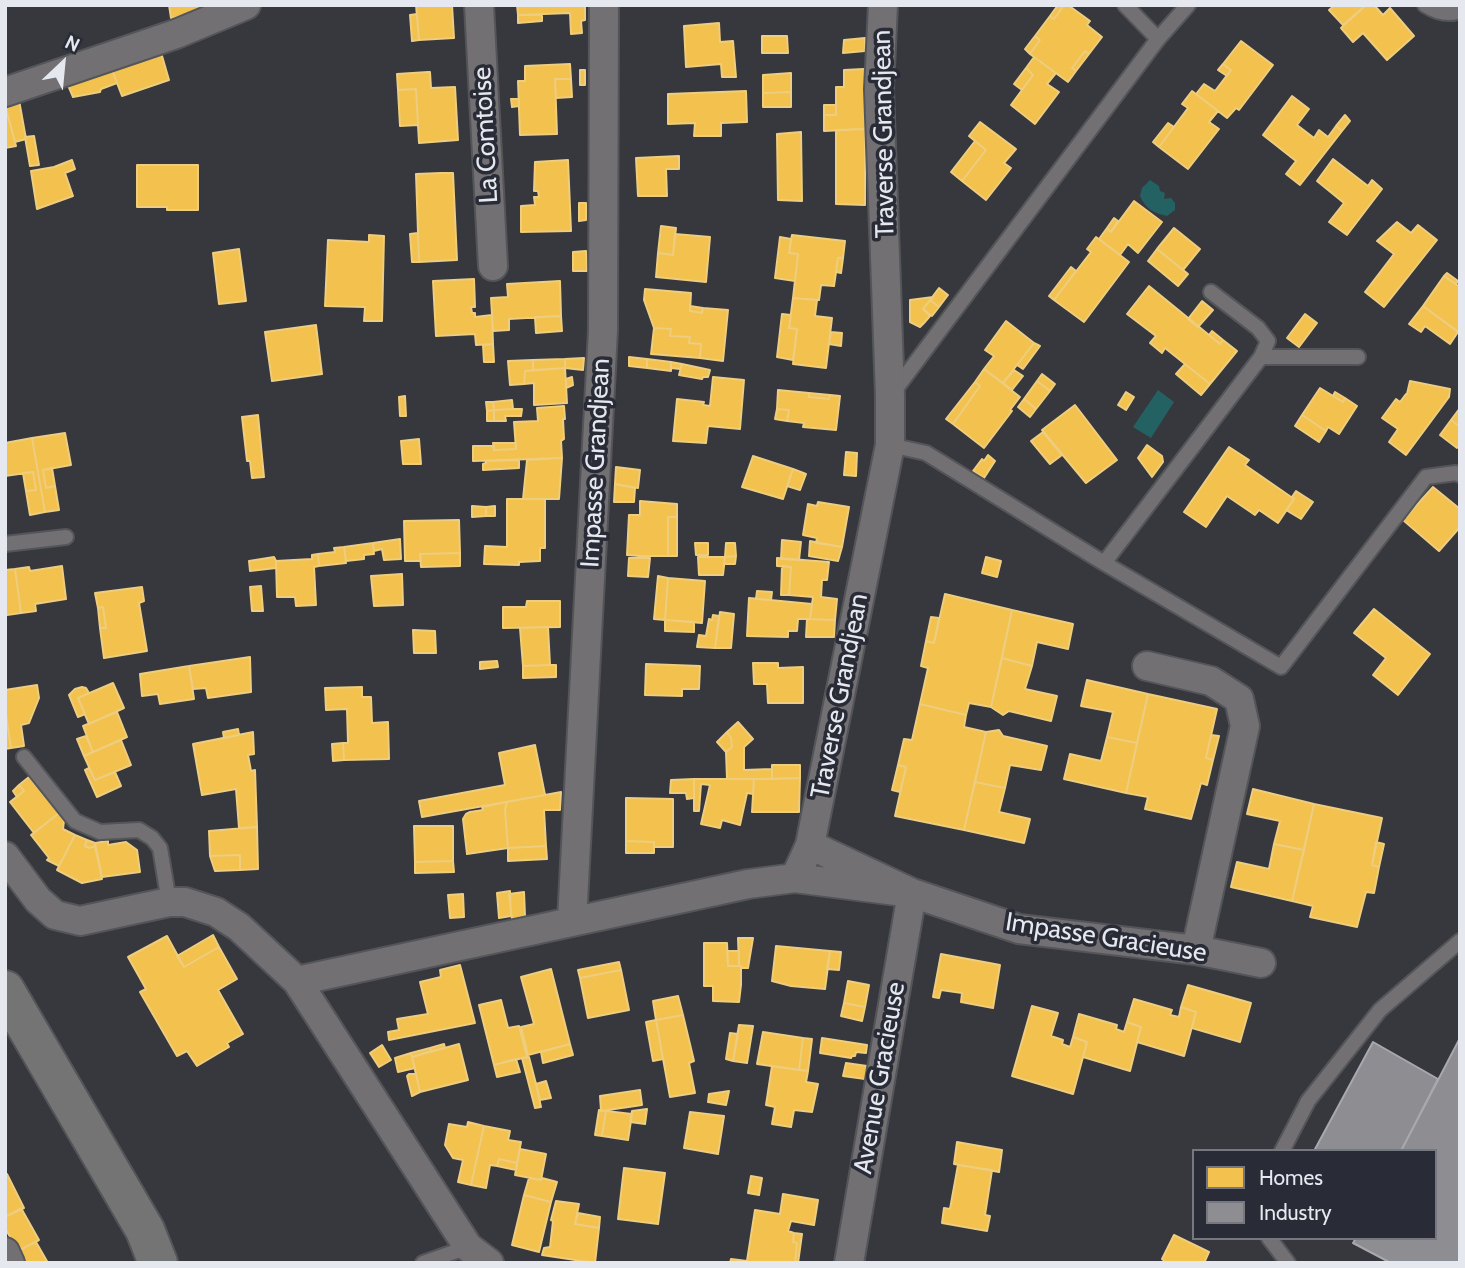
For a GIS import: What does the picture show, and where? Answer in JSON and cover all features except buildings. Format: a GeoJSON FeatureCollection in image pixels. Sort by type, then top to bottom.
{"type":"FeatureCollection","features":[{"type":"Feature","properties":{"kind":"street"},"geometry":{"type":"LineString","coordinates":[[5,92],[176,34],[247,5]]}},
{"type":"Feature","properties":{"kind":"street","name":"La Comtoise"},"geometry":{"type":"LineString","coordinates":[[479,5],[493,266]]}},
{"type":"Feature","properties":{"kind":"street","name":"Impasse Grandjean"},"geometry":{"type":"LineString","coordinates":[[572,921],[603,330],[604,5]]}},
{"type":"Feature","properties":{"kind":"street","name":"Traverse Grandjean"},"geometry":{"type":"LineString","coordinates":[[795,878],[810,845],[890,445],[880,89],[883,5]]}},
{"type":"Feature","properties":{"kind":"street"},"geometry":{"type":"LineString","coordinates":[[1147,666],[1211,681],[1239,699],[1245,726],[1196,950]]}},
{"type":"Feature","properties":{"kind":"street","name":"Impasse Gracieuse"},"geometry":{"type":"LineString","coordinates":[[810,845],[912,893],[1019,929],[1196,950],[1262,963]]}},
{"type":"Feature","properties":{"kind":"street"},"geometry":{"type":"LineString","coordinates":[[5,856],[38,900],[55,915],[80,921],[169,902],[185,902],[216,912],[239,927],[297,981],[478,1255]]}},
{"type":"Feature","properties":{"kind":"street"},"geometry":{"type":"LineString","coordinates":[[297,981],[748,884],[795,878]]}},
{"type":"Feature","properties":{"kind":"street","name":"Impasse Gracieuse"},"geometry":{"type":"LineString","coordinates":[[795,878],[912,893]]}},
{"type":"Feature","properties":{"kind":"street","name":"Avenue Gracieuse"},"geometry":{"type":"LineString","coordinates":[[849,1263],[912,893]]}},
{"type":"Feature","properties":{"kind":"street"},"geometry":{"type":"LineString","coordinates":[[5,990],[145,1230],[158,1263]]}},
{"type":"Feature","properties":{"kind":"street"},"geometry":{"type":"LineString","coordinates":[[5,1252],[10,1263]]}},
{"type":"Feature","properties":{"kind":"lane"},"geometry":{"type":"LineString","coordinates":[[1125,5],[1158,39]]}},
{"type":"Feature","properties":{"kind":"lane"},"geometry":{"type":"LineString","coordinates":[[890,396],[1158,39],[1188,5]]}},
{"type":"Feature","properties":{"kind":"lane"},"geometry":{"type":"LineString","coordinates":[[1425,5],[1437,12],[1460,11]]}},
{"type":"Feature","properties":{"kind":"lane"},"geometry":{"type":"LineString","coordinates":[[1104,562],[1261,357],[1268,341],[1258,328],[1211,292]]}},
{"type":"Feature","properties":{"kind":"lane"},"geometry":{"type":"LineString","coordinates":[[1261,357],[1358,357]]}},
{"type":"Feature","properties":{"kind":"lane"},"geometry":{"type":"LineString","coordinates":[[890,445],[926,453],[1282,667],[1426,477],[1457,472],[1460,475]]}},
{"type":"Feature","properties":{"kind":"lane"},"geometry":{"type":"LineString","coordinates":[[5,544],[66,537]]}},
{"type":"Feature","properties":{"kind":"lane"},"geometry":{"type":"LineString","coordinates":[[24,757],[75,821],[100,832],[139,830],[152,838],[160,848],[169,902]]}},
{"type":"Feature","properties":{"kind":"lane"},"geometry":{"type":"LineString","coordinates":[[1283,1149],[1308,1101],[1380,1010],[1460,941]]}},
{"type":"Feature","properties":{"kind":"lane"},"geometry":{"type":"LineString","coordinates":[[1271,1240],[1288,1263]]}},
{"type":"Feature","properties":{"kind":"lane"},"geometry":{"type":"LineString","coordinates":[[423,1263],[478,1255]]}},
{"type":"Feature","properties":{"kind":"water"},"geometry":{"type":"Polygon","coordinates":[[[1150,180],[1165,193],[1164,199],[1171,198],[1175,203],[1175,210],[1167,216],[1150,210],[1140,196],[1142,188],[1150,180]]]}},
{"type":"Feature","properties":{"kind":"water"},"geometry":{"type":"Polygon","coordinates":[[[1158,390],[1174,402],[1151,438],[1133,427],[1158,390]]]}}]}
